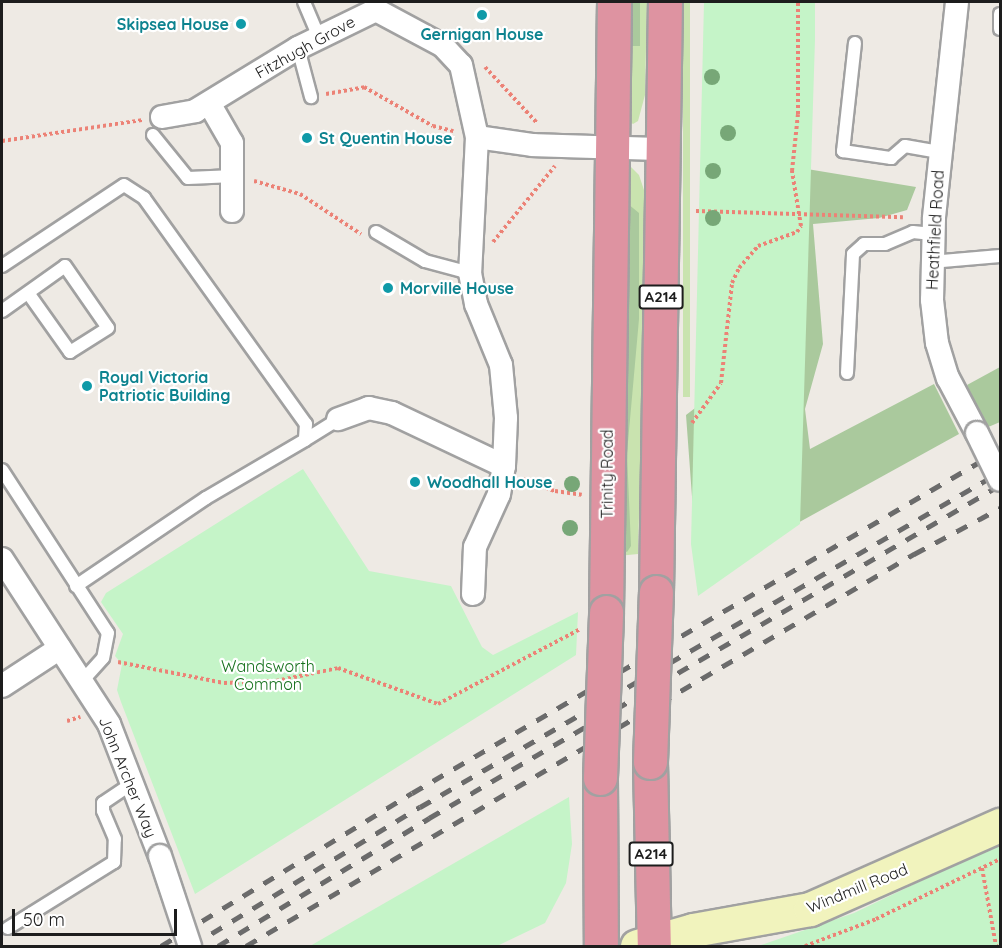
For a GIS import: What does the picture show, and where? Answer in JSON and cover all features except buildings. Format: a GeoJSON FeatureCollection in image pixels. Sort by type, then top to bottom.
{"type":"FeatureCollection","features":[{"type":"Feature","properties":{"kind":"highway","name":"Trinity Road"},"geometry":{"type":"LineString","coordinates":[[601,946],[600,778],[606,612],[614,2]]}},
{"type":"Feature","properties":{"kind":"highway","name":"A214"},"geometry":{"type":"LineString","coordinates":[[648,945],[665,2]]}},
{"type":"Feature","properties":{"kind":"main road","name":"Windmill Road"},"geometry":{"type":"LineString","coordinates":[[648,945],[693,930],[810,909],[1000,825]]}},
{"type":"Feature","properties":{"kind":"street","name":"Heathfield Road"},"geometry":{"type":"LineString","coordinates":[[957,2],[933,226],[931,262],[937,343],[948,378],[1000,480]]}},
{"type":"Feature","properties":{"kind":"street","name":"Fitzhugh Grove"},"geometry":{"type":"LineString","coordinates":[[157,126],[195,111],[298,48],[379,6],[443,46],[461,65]]}},
{"type":"Feature","properties":{"kind":"street"},"geometry":{"type":"LineString","coordinates":[[461,65],[477,138],[470,263],[476,304],[501,365],[506,418],[504,468],[499,494],[475,547],[473,594]]}},
{"type":"Feature","properties":{"kind":"street"},"geometry":{"type":"LineString","coordinates":[[208,103],[232,143],[234,177],[232,211]]}},
{"type":"Feature","properties":{"kind":"street"},"geometry":{"type":"LineString","coordinates":[[477,138],[552,146],[663,149]]}},
{"type":"Feature","properties":{"kind":"street"},"geometry":{"type":"LineString","coordinates":[[338,419],[369,408],[392,413],[504,468]]}},
{"type":"Feature","properties":{"kind":"street","name":"John Archer Way"},"geometry":{"type":"LineString","coordinates":[[2,560],[83,680],[109,724],[160,856],[190,946]]}},
{"type":"Feature","properties":{"kind":"street"},"geometry":{"type":"LineString","coordinates":[[2,686],[60,648]]}},
{"type":"Feature","properties":{"kind":"lane"},"geometry":{"type":"LineString","coordinates":[[304,2],[319,37]]}},
{"type":"Feature","properties":{"kind":"lane"},"geometry":{"type":"LineString","coordinates":[[1000,14],[1000,29]]}},
{"type":"Feature","properties":{"kind":"lane"},"geometry":{"type":"LineString","coordinates":[[855,43],[843,151],[891,158],[905,146],[940,152]]}},
{"type":"Feature","properties":{"kind":"lane"},"geometry":{"type":"LineString","coordinates":[[298,48],[311,97]]}},
{"type":"Feature","properties":{"kind":"lane"},"geometry":{"type":"LineString","coordinates":[[157,126],[188,178],[234,177]]}},
{"type":"Feature","properties":{"kind":"lane"},"geometry":{"type":"LineString","coordinates":[[2,267],[124,185],[144,198],[306,424],[305,440]]}},
{"type":"Feature","properties":{"kind":"lane"},"geometry":{"type":"LineString","coordinates":[[847,373],[854,254],[864,244],[885,244],[933,226]]}},
{"type":"Feature","properties":{"kind":"lane"},"geometry":{"type":"LineString","coordinates":[[376,232],[426,261],[470,263]]}},
{"type":"Feature","properties":{"kind":"lane"},"geometry":{"type":"LineString","coordinates":[[931,262],[1000,256]]}},
{"type":"Feature","properties":{"kind":"lane"},"geometry":{"type":"LineString","coordinates":[[2,311],[28,292],[65,266],[108,328],[70,352],[28,292]]}},
{"type":"Feature","properties":{"kind":"lane"},"geometry":{"type":"LineString","coordinates":[[76,586],[206,498],[338,419]]}},
{"type":"Feature","properties":{"kind":"lane"},"geometry":{"type":"LineString","coordinates":[[2,470],[108,633],[102,658],[83,680]]}},
{"type":"Feature","properties":{"kind":"lane"},"geometry":{"type":"LineString","coordinates":[[8,928],[114,862],[115,839],[103,811],[104,803],[133,783]]}},
{"type":"Feature","properties":{"kind":"path"},"geometry":{"type":"LineString","coordinates":[[692,423],[721,383],[732,283],[739,268],[758,246],[797,232],[802,213],[792,171],[798,114],[798,2]]}},
{"type":"Feature","properties":{"kind":"path"},"geometry":{"type":"LineString","coordinates":[[461,65],[479,61],[513,94],[543,131],[560,160],[486,250],[470,263]]}},
{"type":"Feature","properties":{"kind":"path"},"geometry":{"type":"LineString","coordinates":[[311,97],[364,87],[433,126],[477,138]]}},
{"type":"Feature","properties":{"kind":"path"},"geometry":{"type":"LineString","coordinates":[[2,141],[157,126]]}},
{"type":"Feature","properties":{"kind":"path"},"geometry":{"type":"LineString","coordinates":[[234,177],[247,178],[300,194],[364,236],[376,232]]}},
{"type":"Feature","properties":{"kind":"path"},"geometry":{"type":"LineString","coordinates":[[696,211],[802,213],[933,226]]}},
{"type":"Feature","properties":{"kind":"path"},"geometry":{"type":"LineString","coordinates":[[504,468],[555,491],[582,495]]}},
{"type":"Feature","properties":{"kind":"path"},"geometry":{"type":"LineString","coordinates":[[102,658],[224,683],[276,681],[338,669],[438,704],[577,631]]}},
{"type":"Feature","properties":{"kind":"path"},"geometry":{"type":"LineString","coordinates":[[805,946],[876,919],[1000,859]]}},
{"type":"Feature","properties":{"kind":"path"},"geometry":{"type":"LineString","coordinates":[[982,868],[996,946]]}},
{"type":"Feature","properties":{"kind":"green space"},"geometry":{"type":"Polygon","coordinates":[[[628,2],[640,2],[640,46],[628,46],[628,2]]]}},
{"type":"Feature","properties":{"kind":"green space"},"geometry":{"type":"Polygon","coordinates":[[[631,2],[647,2],[645,95],[638,121],[633,124],[627,120],[631,2]]]}},
{"type":"Feature","properties":{"kind":"green space"},"geometry":{"type":"Polygon","coordinates":[[[683,2],[690,2],[690,397],[683,397],[683,2]]]}},
{"type":"Feature","properties":{"kind":"green space"},"geometry":{"type":"Polygon","coordinates":[[[704,2],[815,2],[815,39],[800,524],[698,596],[691,544],[704,2]]]}},
{"type":"Feature","properties":{"kind":"green space"},"geometry":{"type":"Polygon","coordinates":[[[630,166],[639,175],[647,199],[638,554],[618,556],[630,166]]]}},
{"type":"Feature","properties":{"kind":"green space"},"geometry":{"type":"Polygon","coordinates":[[[807,169],[916,187],[907,210],[879,218],[813,224],[823,344],[805,409],[810,449],[934,384],[959,434],[698,578],[686,415],[716,392],[807,169]]]}},
{"type":"Feature","properties":{"kind":"green space"},"geometry":{"type":"Polygon","coordinates":[[[622,199],[639,213],[639,319],[627,453],[631,546],[627,552],[622,550],[619,443],[628,320],[622,199]]]}},
{"type":"Feature","properties":{"kind":"green space"},"geometry":{"type":"Polygon","coordinates":[[[1000,367],[1000,422],[986,428],[967,385],[1000,367]]]}},
{"type":"Feature","properties":{"kind":"green space","name":"Wandsworth Common"},"geometry":{"type":"Polygon","coordinates":[[[303,469],[369,571],[451,586],[482,647],[493,655],[578,612],[576,655],[195,894],[117,690],[122,664],[115,656],[123,634],[101,602],[106,593],[303,469]]]}},
{"type":"Feature","properties":{"kind":"green space"},"geometry":{"type":"Polygon","coordinates":[[[569,797],[572,844],[566,883],[545,923],[497,946],[310,946],[569,797]]]}},
{"type":"Feature","properties":{"kind":"green space"},"geometry":{"type":"Polygon","coordinates":[[[1000,843],[1000,946],[758,946],[854,913],[1000,843]]]}},
{"type":"Feature","properties":{"kind":"railway"},"geometry":{"type":"LineString","coordinates":[[161,946],[412,793],[1000,450]]}},
{"type":"Feature","properties":{"kind":"railway"},"geometry":{"type":"LineString","coordinates":[[191,946],[420,807],[1000,472]]}},
{"type":"Feature","properties":{"kind":"railway"},"geometry":{"type":"LineString","coordinates":[[218,946],[429,818],[1000,485]]}},
{"type":"Feature","properties":{"kind":"railway"},"geometry":{"type":"LineString","coordinates":[[246,946],[914,554],[1000,508]]}},
{"type":"Feature","properties":{"kind":"place","name":"Gernigan House"},"geometry":{"type":"Point","coordinates":[482,15]}},
{"type":"Feature","properties":{"kind":"place","name":"Skipsea House"},"geometry":{"type":"Point","coordinates":[241,24]}},
{"type":"Feature","properties":{"kind":"place","name":"St Quentin House"},"geometry":{"type":"Point","coordinates":[307,138]}},
{"type":"Feature","properties":{"kind":"place","name":"Morville House"},"geometry":{"type":"Point","coordinates":[388,288]}},
{"type":"Feature","properties":{"kind":"place","name":"Royal Victoria Patriotic Building"},"geometry":{"type":"Point","coordinates":[87,386]}},
{"type":"Feature","properties":{"kind":"place","name":"Woodhall House"},"geometry":{"type":"Point","coordinates":[415,482]}}]}
